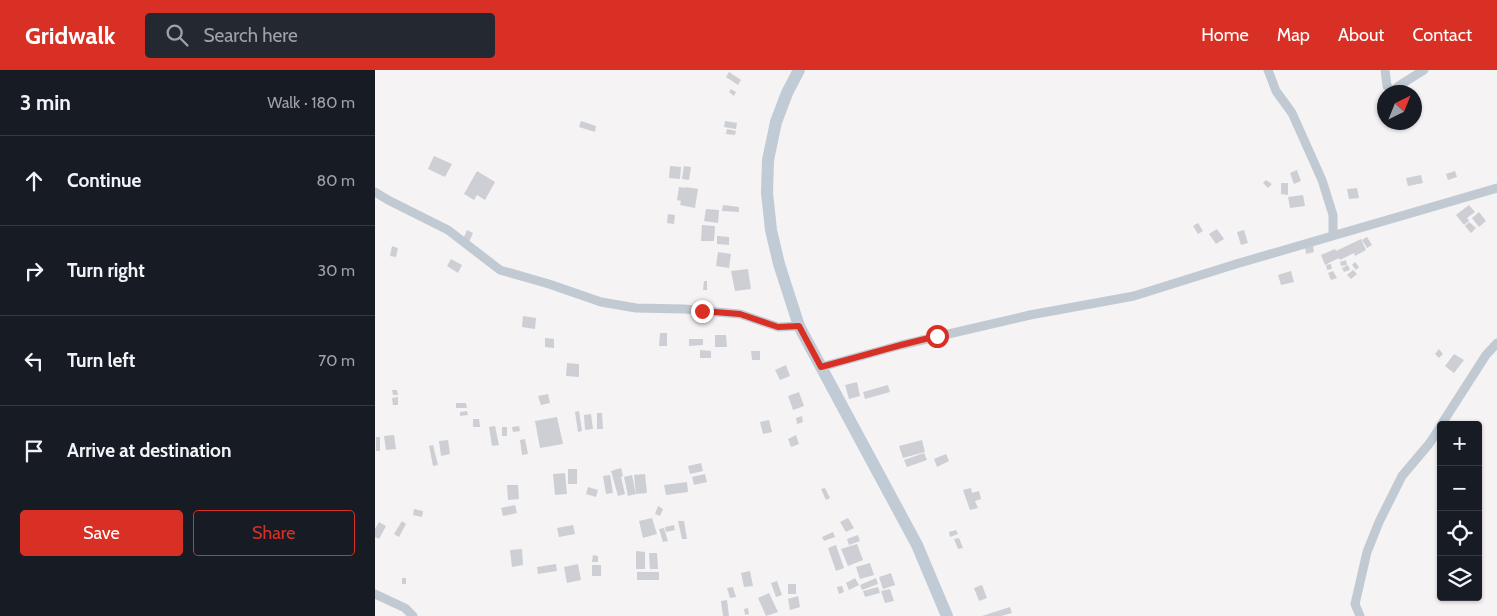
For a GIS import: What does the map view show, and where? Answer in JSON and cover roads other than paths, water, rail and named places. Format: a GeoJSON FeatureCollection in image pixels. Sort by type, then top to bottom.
{"type":"FeatureCollection","features":[{"type":"Feature","properties":{"kind":"main road"},"geometry":{"type":"LineString","coordinates":[[799,70],[787,93],[776,122],[768,160],[767,193],[771,230],[779,264],[799,326],[917,545],[947,616]]}},
{"type":"Feature","properties":{"kind":"street"},"geometry":{"type":"LineString","coordinates":[[1268,70],[1276,91],[1292,113],[1322,180],[1333,215],[1333,235]]}},
{"type":"Feature","properties":{"kind":"street"},"geometry":{"type":"LineString","coordinates":[[1385,70],[1387,86],[1392,92],[1424,70]]}},
{"type":"Feature","properties":{"kind":"street"},"geometry":{"type":"LineString","coordinates":[[821,367],[928,338],[1030,315],[1134,296],[1333,235],[1497,188]]}},
{"type":"Feature","properties":{"kind":"street"},"geometry":{"type":"LineString","coordinates":[[375,192],[448,230],[500,270],[601,302],[636,308],[684,309],[740,314],[778,327],[799,326]]}},
{"type":"Feature","properties":{"kind":"street"},"geometry":{"type":"LineString","coordinates":[[1444,421],[1486,355],[1497,343]]}},
{"type":"Feature","properties":{"kind":"street"},"geometry":{"type":"LineString","coordinates":[[1361,616],[1355,604],[1367,552],[1379,522],[1402,476],[1429,444],[1437,431]]}},
{"type":"Feature","properties":{"kind":"street"},"geometry":{"type":"LineString","coordinates":[[375,594],[405,608],[413,616]]}}]}
